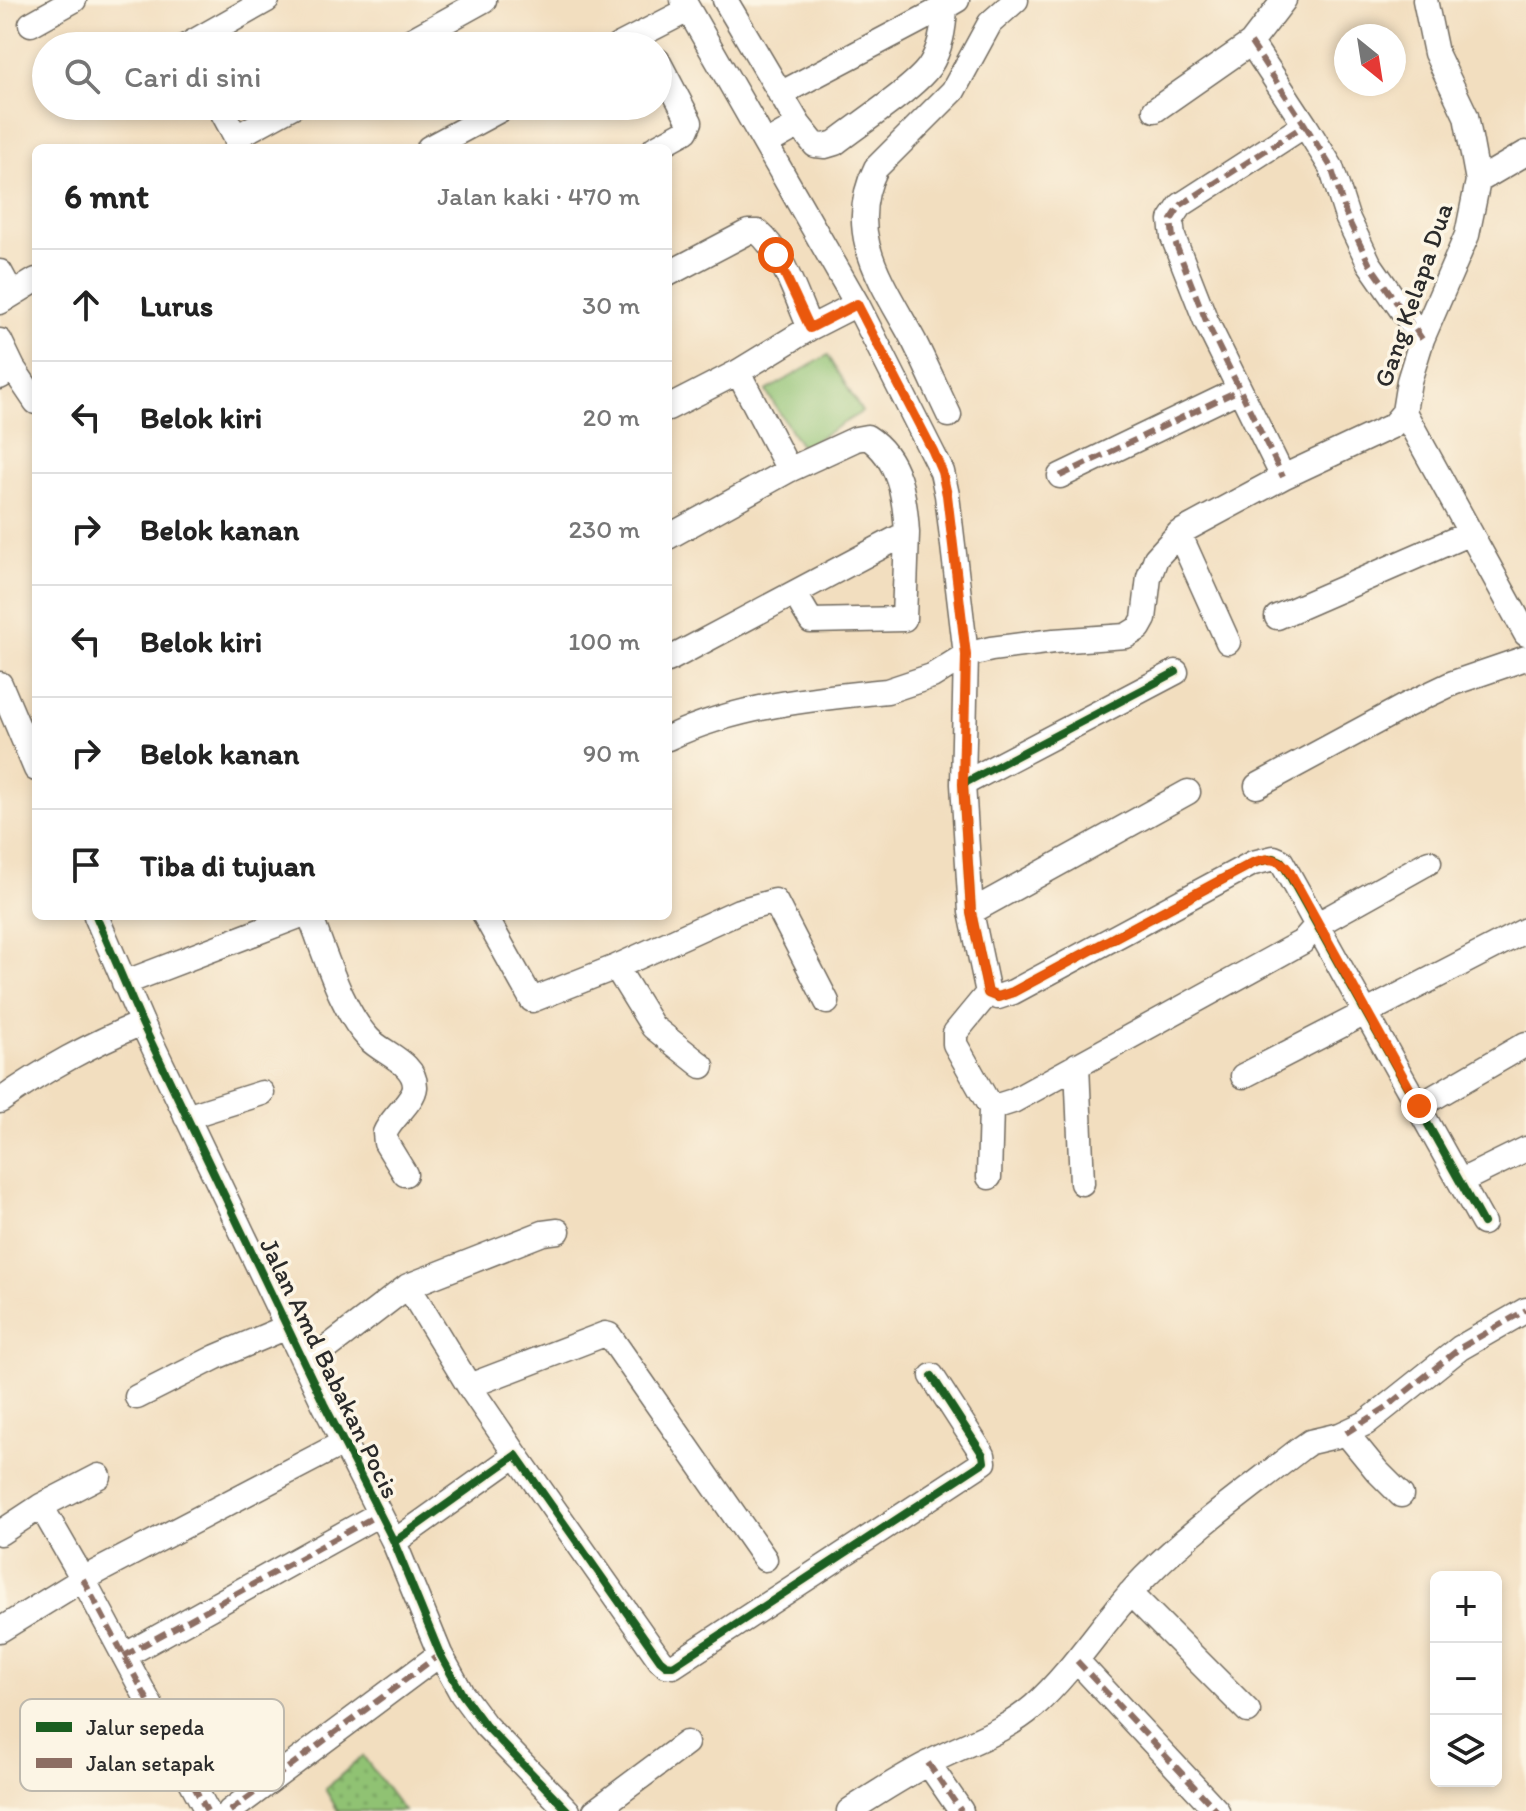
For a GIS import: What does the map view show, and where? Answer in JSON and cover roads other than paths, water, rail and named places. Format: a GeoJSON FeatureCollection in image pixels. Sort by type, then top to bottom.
{"type":"FeatureCollection","features":[{"type":"Feature","properties":{"kind":"street"},"geometry":{"type":"LineString","coordinates":[[31,24],[74,0]]}},
{"type":"Feature","properties":{"kind":"street"},"geometry":{"type":"LineString","coordinates":[[211,32],[267,0]]}},
{"type":"Feature","properties":{"kind":"street"},"geometry":{"type":"LineString","coordinates":[[426,32],[484,0]]}},
{"type":"Feature","properties":{"kind":"street"},"geometry":{"type":"LineString","coordinates":[[725,0],[799,125],[815,145],[825,146],[835,143],[928,68],[938,48],[951,4]]}},
{"type":"Feature","properties":{"kind":"street"},"geometry":{"type":"LineString","coordinates":[[949,415],[915,343],[873,269],[865,237],[864,205],[876,168],[953,91],[990,23],[1016,0]]}},
{"type":"Feature","properties":{"kind":"street"},"geometry":{"type":"LineString","coordinates":[[1155,110],[1251,43],[1284,0]]}},
{"type":"Feature","properties":{"kind":"street","name":"Gang Kelapa Dua"},"geometry":{"type":"LineString","coordinates":[[1425,0],[1436,53],[1466,116],[1478,181],[1467,235],[1422,339],[1409,381],[1404,412],[1526,634]]}},
{"type":"Feature","properties":{"kind":"street"},"geometry":{"type":"LineString","coordinates":[[780,94],[951,4]]}},
{"type":"Feature","properties":{"kind":"street"},"geometry":{"type":"LineString","coordinates":[[655,32],[686,5],[857,304],[942,472],[966,655],[963,784],[971,912],[988,993]]}},
{"type":"Feature","properties":{"kind":"street"},"geometry":{"type":"LineString","coordinates":[[1251,43],[1331,167],[1347,217],[1369,263],[1422,339]]}},
{"type":"Feature","properties":{"kind":"street"},"geometry":{"type":"LineString","coordinates":[[662,144],[686,131],[690,122],[672,88]]}},
{"type":"Feature","properties":{"kind":"street"},"geometry":{"type":"LineString","coordinates":[[226,120],[237,143],[272,120]]}},
{"type":"Feature","properties":{"kind":"street"},"geometry":{"type":"LineString","coordinates":[[436,144],[481,120]]}},
{"type":"Feature","properties":{"kind":"street"},"geometry":{"type":"LineString","coordinates":[[767,143],[799,125]]}},
{"type":"Feature","properties":{"kind":"street"},"geometry":{"type":"LineString","coordinates":[[1283,477],[1206,321],[1173,237],[1171,220],[1181,205],[1305,125]]}},
{"type":"Feature","properties":{"kind":"street"},"geometry":{"type":"LineString","coordinates":[[1478,181],[1526,153]]}},
{"type":"Feature","properties":{"kind":"street"},"geometry":{"type":"LineString","coordinates":[[672,272],[748,232],[758,232],[776,255],[810,328]]}},
{"type":"Feature","properties":{"kind":"street"},"geometry":{"type":"LineString","coordinates":[[0,272],[6,298],[32,282]]}},
{"type":"Feature","properties":{"kind":"street"},"geometry":{"type":"LineString","coordinates":[[672,406],[857,304]]}},
{"type":"Feature","properties":{"kind":"street"},"geometry":{"type":"LineString","coordinates":[[0,341],[7,372],[32,398]]}},
{"type":"Feature","properties":{"kind":"street"},"geometry":{"type":"LineString","coordinates":[[738,372],[789,470]]}},
{"type":"Feature","properties":{"kind":"street"},"geometry":{"type":"LineString","coordinates":[[1060,476],[1239,390]]}},
{"type":"Feature","properties":{"kind":"street"},"geometry":{"type":"LineString","coordinates":[[672,736],[740,712],[911,685],[966,655],[1054,641],[1126,636],[1139,628],[1144,619],[1149,577],[1156,558],[1179,533],[1283,477],[1392,426],[1404,412]]}},
{"type":"Feature","properties":{"kind":"street"},"geometry":{"type":"LineString","coordinates":[[672,535],[789,470],[856,439],[867,437],[876,443],[902,483],[906,501],[904,619],[811,621],[795,594]]}},
{"type":"Feature","properties":{"kind":"street"},"geometry":{"type":"LineString","coordinates":[[672,658],[907,533]]}},
{"type":"Feature","properties":{"kind":"street"},"geometry":{"type":"LineString","coordinates":[[1179,533],[1228,642]]}},
{"type":"Feature","properties":{"kind":"street"},"geometry":{"type":"LineString","coordinates":[[1277,617],[1470,533]]}},
{"type":"Feature","properties":{"kind":"street"},"geometry":{"type":"LineString","coordinates":[[1257,786],[1453,683],[1526,658]]}},
{"type":"Feature","properties":{"kind":"street"},"geometry":{"type":"LineString","coordinates":[[963,784],[1176,672]]}},
{"type":"Feature","properties":{"kind":"street"},"geometry":{"type":"LineString","coordinates":[[0,684],[32,760]]}},
{"type":"Feature","properties":{"kind":"street"},"geometry":{"type":"LineString","coordinates":[[971,912],[1188,792]]}},
{"type":"Feature","properties":{"kind":"street"},"geometry":{"type":"LineString","coordinates":[[988,993],[998,997],[1013,992],[1264,859],[1281,861],[1483,1223]]}},
{"type":"Feature","properties":{"kind":"street"},"geometry":{"type":"LineString","coordinates":[[991,1108],[1013,1101],[1302,942],[1318,924],[1429,862]]}},
{"type":"Feature","properties":{"kind":"street"},"geometry":{"type":"LineString","coordinates":[[487,920],[532,1000],[616,967],[739,911],[775,901],[827,1002]]}},
{"type":"Feature","properties":{"kind":"street","name":"Jalan Amd Babakan Pocis"},"geometry":{"type":"LineString","coordinates":[[98,920],[186,1117],[394,1542],[440,1654],[462,1694],[485,1725],[562,1809]]}},
{"type":"Feature","properties":{"kind":"street"},"geometry":{"type":"LineString","coordinates":[[124,983],[289,920]]}},
{"type":"Feature","properties":{"kind":"street"},"geometry":{"type":"LineString","coordinates":[[312,920],[357,1025],[370,1041],[399,1060],[413,1080],[412,1095],[385,1133],[386,1143],[405,1174]]}},
{"type":"Feature","properties":{"kind":"street"},"geometry":{"type":"LineString","coordinates":[[1243,1076],[1526,930]]}},
{"type":"Feature","properties":{"kind":"street"},"geometry":{"type":"LineString","coordinates":[[616,967],[653,1027],[702,1066]]}},
{"type":"Feature","properties":{"kind":"street"},"geometry":{"type":"LineString","coordinates":[[988,993],[955,1033],[955,1044],[991,1108],[989,1177]]}},
{"type":"Feature","properties":{"kind":"street"},"geometry":{"type":"LineString","coordinates":[[0,1101],[88,1045],[142,1023]]}},
{"type":"Feature","properties":{"kind":"street"},"geometry":{"type":"LineString","coordinates":[[1419,1106],[1526,1044]]}},
{"type":"Feature","properties":{"kind":"street"},"geometry":{"type":"LineString","coordinates":[[1077,1065],[1082,1183]]}},
{"type":"Feature","properties":{"kind":"street"},"geometry":{"type":"LineString","coordinates":[[186,1117],[262,1093]]}},
{"type":"Feature","properties":{"kind":"street"},"geometry":{"type":"LineString","coordinates":[[1461,1181],[1526,1149]]}},
{"type":"Feature","properties":{"kind":"street"},"geometry":{"type":"LineString","coordinates":[[305,1365],[408,1286],[543,1233],[558,1231]]}},
{"type":"Feature","properties":{"kind":"street"},"geometry":{"type":"LineString","coordinates":[[408,1286],[469,1386],[666,1665],[673,1666],[984,1462],[983,1455],[932,1376]]}},
{"type":"Feature","properties":{"kind":"street"},"geometry":{"type":"LineString","coordinates":[[849,1811],[928,1763],[1005,1728],[1033,1707],[1077,1661],[1110,1616],[1146,1575],[1209,1521],[1300,1449],[1319,1439],[1346,1433],[1387,1407],[1460,1348],[1526,1310]]}},
{"type":"Feature","properties":{"kind":"street"},"geometry":{"type":"LineString","coordinates":[[137,1397],[208,1361],[287,1327]]}},
{"type":"Feature","properties":{"kind":"street"},"geometry":{"type":"LineString","coordinates":[[469,1386],[609,1335],[765,1559]]}},
{"type":"Feature","properties":{"kind":"street"},"geometry":{"type":"LineString","coordinates":[[1346,1433],[1401,1495]]}},
{"type":"Feature","properties":{"kind":"street"},"geometry":{"type":"LineString","coordinates":[[0,1630],[83,1579],[343,1443]]}},
{"type":"Feature","properties":{"kind":"street"},"geometry":{"type":"LineString","coordinates":[[394,1542],[516,1455]]}},
{"type":"Feature","properties":{"kind":"street"},"geometry":{"type":"LineString","coordinates":[[0,1533],[41,1506],[99,1476]]}},
{"type":"Feature","properties":{"kind":"street"},"geometry":{"type":"LineString","coordinates":[[41,1506],[147,1699]]}},
{"type":"Feature","properties":{"kind":"street"},"geometry":{"type":"LineString","coordinates":[[124,1656],[379,1514]]}},
{"type":"Feature","properties":{"kind":"street"},"geometry":{"type":"LineString","coordinates":[[1130,1593],[1248,1711]]}},
{"type":"Feature","properties":{"kind":"street"},"geometry":{"type":"LineString","coordinates":[[284,1771],[440,1654]]}},
{"type":"Feature","properties":{"kind":"street"},"geometry":{"type":"LineString","coordinates":[[1077,1661],[1217,1811]]}},
{"type":"Feature","properties":{"kind":"street"},"geometry":{"type":"LineString","coordinates":[[595,1811],[686,1743]]}},
{"type":"Feature","properties":{"kind":"street"},"geometry":{"type":"LineString","coordinates":[[928,1763],[961,1811]]}},
{"type":"Feature","properties":{"kind":"street"},"geometry":{"type":"LineString","coordinates":[[196,1791],[207,1811]]}},
{"type":"Feature","properties":{"kind":"street"},"geometry":{"type":"LineString","coordinates":[[230,1811],[257,1791]]}}]}
